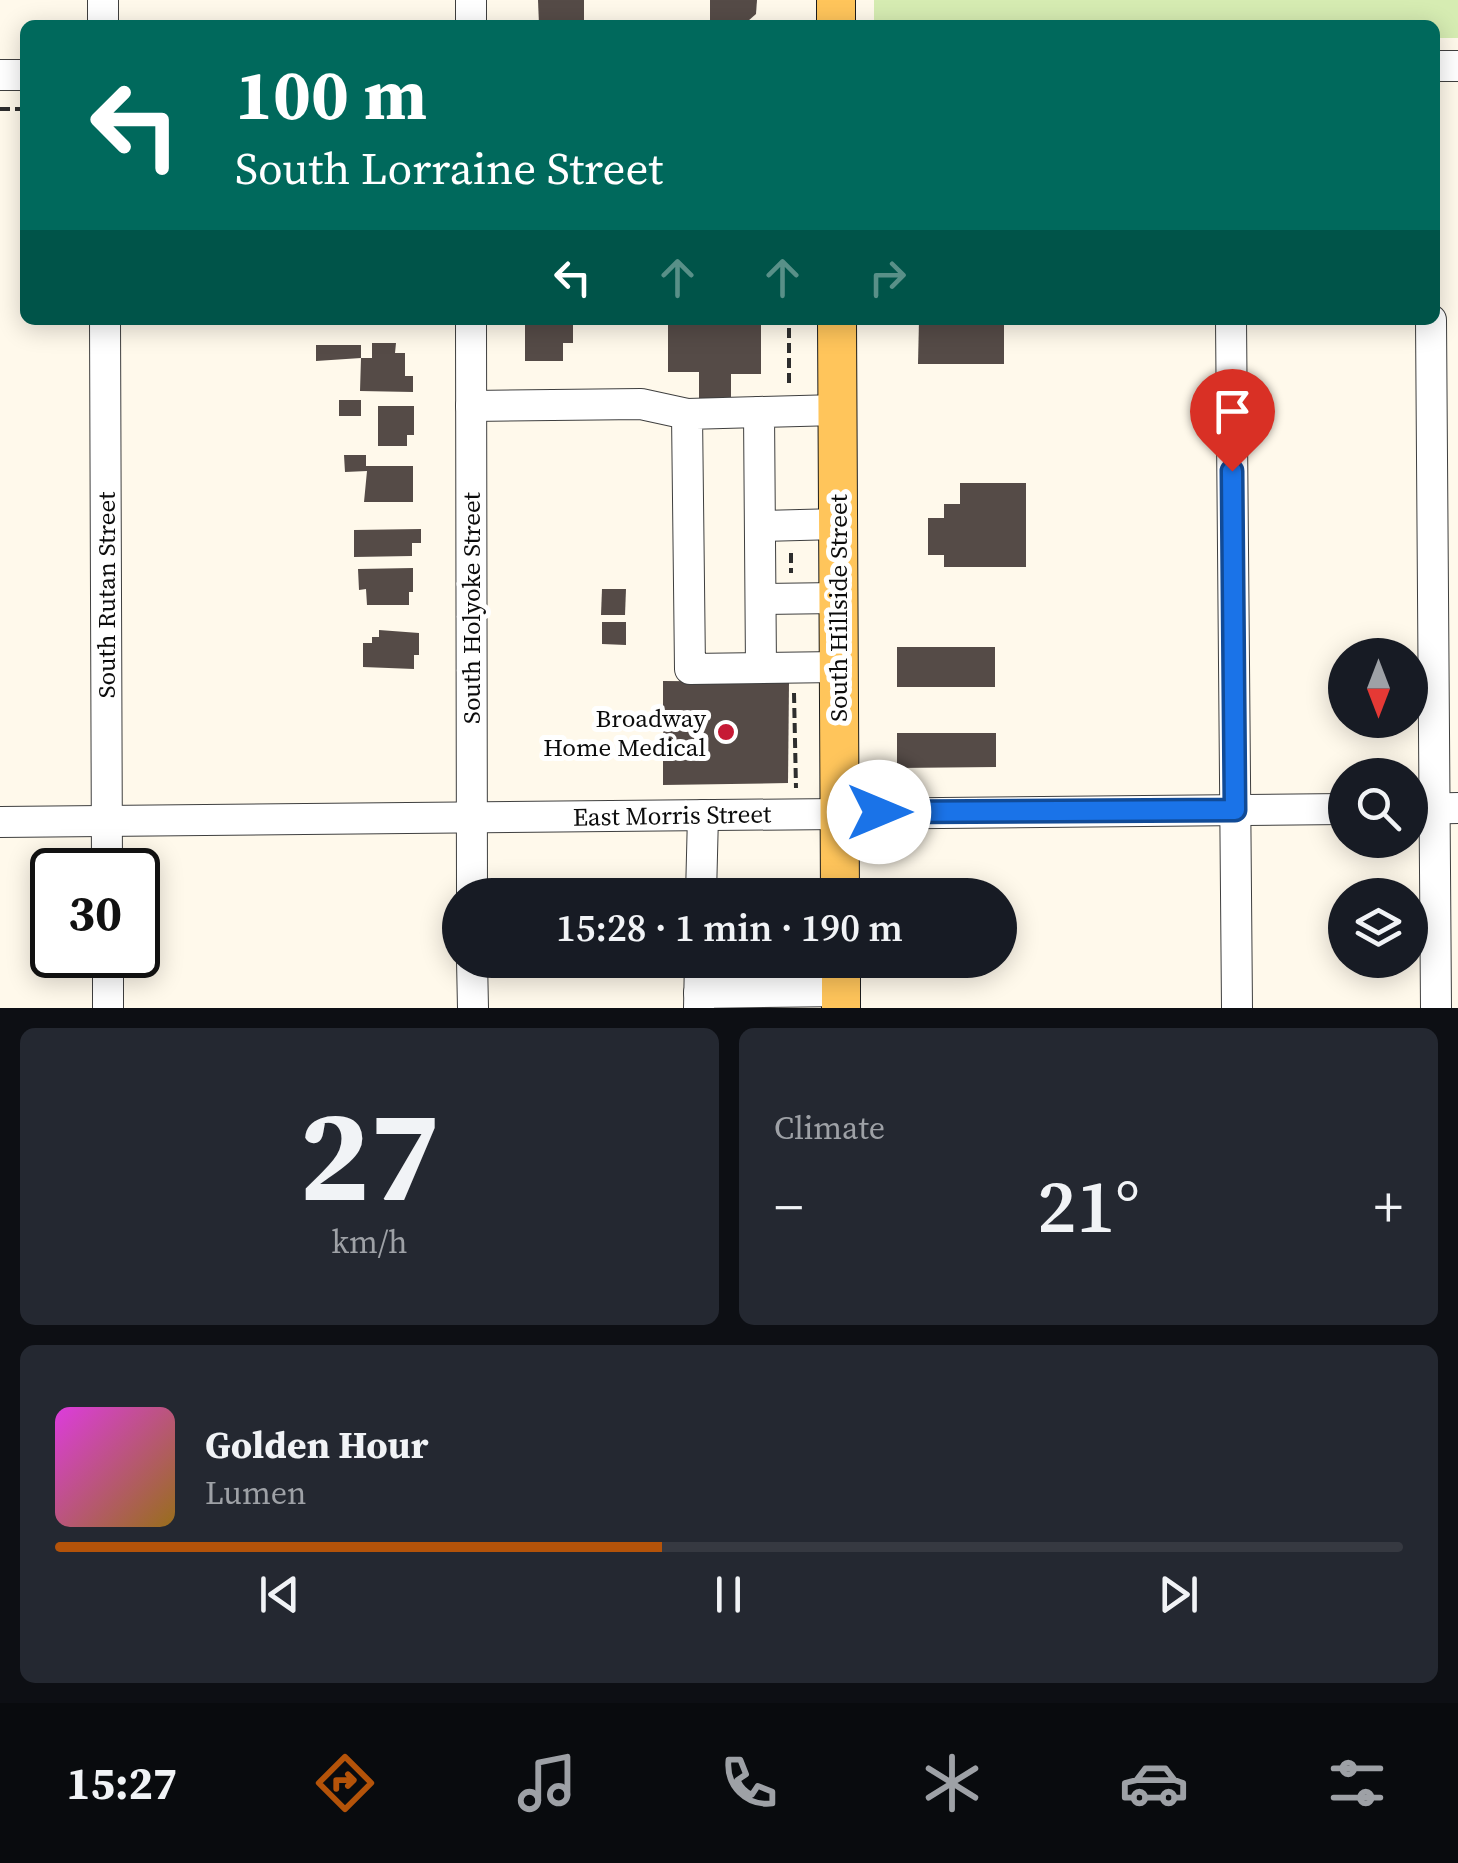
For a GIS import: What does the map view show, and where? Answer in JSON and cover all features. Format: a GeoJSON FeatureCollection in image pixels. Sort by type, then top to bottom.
{"type":"FeatureCollection","features":[{"type":"Feature","properties":{"kind":"main road","name":"South Hillside Street"},"geometry":{"type":"LineString","coordinates":[[837,325],[840,878]]}},
{"type":"Feature","properties":{"kind":"street","name":"South Rutan Street"},"geometry":{"type":"LineString","coordinates":[[105,325],[108,848]]}},
{"type":"Feature","properties":{"kind":"street","name":"South Holyoke Street"},"geometry":{"type":"LineString","coordinates":[[471,325],[472,878]]}},
{"type":"Feature","properties":{"kind":"street"},"geometry":{"type":"LineString","coordinates":[[1232,325],[1237,1008]]}},
{"type":"Feature","properties":{"kind":"street"},"geometry":{"type":"LineString","coordinates":[[1431,325],[1436,1008]]}},
{"type":"Feature","properties":{"kind":"street"},"geometry":{"type":"LineString","coordinates":[[471,406],[641,404],[688,414],[838,410]]}},
{"type":"Feature","properties":{"kind":"street"},"geometry":{"type":"LineString","coordinates":[[758,412],[762,668]]}},
{"type":"Feature","properties":{"kind":"street"},"geometry":{"type":"LineString","coordinates":[[688,414],[690,669],[838,667]]}},
{"type":"Feature","properties":{"kind":"street"},"geometry":{"type":"LineString","coordinates":[[760,526],[838,524]]}},
{"type":"Feature","properties":{"kind":"street"},"geometry":{"type":"LineString","coordinates":[[761,599],[838,598]]}},
{"type":"Feature","properties":{"kind":"street","name":"East Morris Street"},"geometry":{"type":"LineString","coordinates":[[0,822],[1328,809]]}},
{"type":"Feature","properties":{"kind":"street"},"geometry":{"type":"LineString","coordinates":[[701,878],[702,815]]}},
{"type":"Feature","properties":{"kind":"street"},"geometry":{"type":"LineString","coordinates":[[108,978],[108,1008]]}},
{"type":"Feature","properties":{"kind":"street"},"geometry":{"type":"LineString","coordinates":[[472,978],[473,1008]]}},
{"type":"Feature","properties":{"kind":"street"},"geometry":{"type":"LineString","coordinates":[[699,1001],[841,986]]}},
{"type":"Feature","properties":{"kind":"green space"},"geometry":{"type":"Polygon","coordinates":[[[874,0],[1458,0],[1458,38],[1440,38],[1440,20],[874,20],[874,0]]]}},
{"type":"Feature","properties":{"kind":"building"},"geometry":{"type":"Polygon","coordinates":[[[538,0],[584,0],[584,20],[539,20],[538,0]]]}},
{"type":"Feature","properties":{"kind":"building"},"geometry":{"type":"Polygon","coordinates":[[[710,0],[757,0],[756,14],[749,20],[710,20],[710,0]]]}},
{"type":"Feature","properties":{"kind":"building"},"geometry":{"type":"Polygon","coordinates":[[[525,325],[573,325],[573,343],[563,343],[563,361],[525,361],[525,325]]]}},
{"type":"Feature","properties":{"kind":"building"},"geometry":{"type":"Polygon","coordinates":[[[668,325],[761,325],[761,374],[731,374],[731,408],[699,408],[699,372],[668,372],[668,325]]]}},
{"type":"Feature","properties":{"kind":"building"},"geometry":{"type":"Polygon","coordinates":[[[919,325],[1004,325],[1004,364],[918,364],[919,325]]]}},
{"type":"Feature","properties":{"kind":"building"},"geometry":{"type":"Polygon","coordinates":[[[372,343],[396,343],[395,353],[405,353],[405,376],[413,376],[413,392],[360,391],[361,358],[372,358],[372,343]]]}},
{"type":"Feature","properties":{"kind":"building"},"geometry":{"type":"Polygon","coordinates":[[[316,345],[361,345],[361,358],[316,361],[316,345]]]}},
{"type":"Feature","properties":{"kind":"building"},"geometry":{"type":"Polygon","coordinates":[[[339,400],[361,400],[361,416],[339,416],[339,400]]]}},
{"type":"Feature","properties":{"kind":"building"},"geometry":{"type":"Polygon","coordinates":[[[378,406],[414,406],[414,435],[407,435],[407,446],[378,446],[378,406]]]}},
{"type":"Feature","properties":{"kind":"building"},"geometry":{"type":"Polygon","coordinates":[[[344,455],[366,455],[366,466],[413,466],[413,502],[364,502],[367,471],[345,472],[344,455]]]}},
{"type":"Feature","properties":{"kind":"building"},"geometry":{"type":"Polygon","coordinates":[[[960,483],[1026,483],[1026,567],[944,567],[944,555],[928,555],[928,518],[944,518],[944,504],[960,504],[960,483]]]}},
{"type":"Feature","properties":{"kind":"building"},"geometry":{"type":"Polygon","coordinates":[[[421,529],[421,543],[412,543],[412,556],[354,557],[354,530],[421,529]]]}},
{"type":"Feature","properties":{"kind":"building"},"geometry":{"type":"Polygon","coordinates":[[[413,568],[409,605],[367,605],[366,589],[359,590],[358,569],[413,568]]]}},
{"type":"Feature","properties":{"kind":"building"},"geometry":{"type":"Polygon","coordinates":[[[602,589],[626,589],[625,615],[601,615],[602,589]]]}},
{"type":"Feature","properties":{"kind":"building"},"geometry":{"type":"Polygon","coordinates":[[[602,622],[626,622],[626,645],[602,644],[602,622]]]}},
{"type":"Feature","properties":{"kind":"building"},"geometry":{"type":"Polygon","coordinates":[[[379,630],[419,633],[419,655],[414,655],[414,669],[363,667],[363,643],[372,643],[372,637],[379,637],[379,630]]]}},
{"type":"Feature","properties":{"kind":"building"},"geometry":{"type":"Polygon","coordinates":[[[897,647],[995,647],[995,687],[897,687],[897,647]]]}},
{"type":"Feature","properties":{"kind":"building","name":"Broadway Home Medical"},"geometry":{"type":"Polygon","coordinates":[[[663,681],[789,682],[788,783],[663,785],[663,681]]]}},
{"type":"Feature","properties":{"kind":"building"},"geometry":{"type":"Polygon","coordinates":[[[897,733],[996,733],[996,767],[897,768],[897,733]]]}},
{"type":"Feature","properties":{"kind":"place","name":"Broadway Home Medical"},"geometry":{"type":"Point","coordinates":[726,732]}},
{"type":"Feature","properties":{"kind":"route"},"geometry":{"type":"LineString","coordinates":[[879,812],[1235,810],[1232,471]]}}]}
